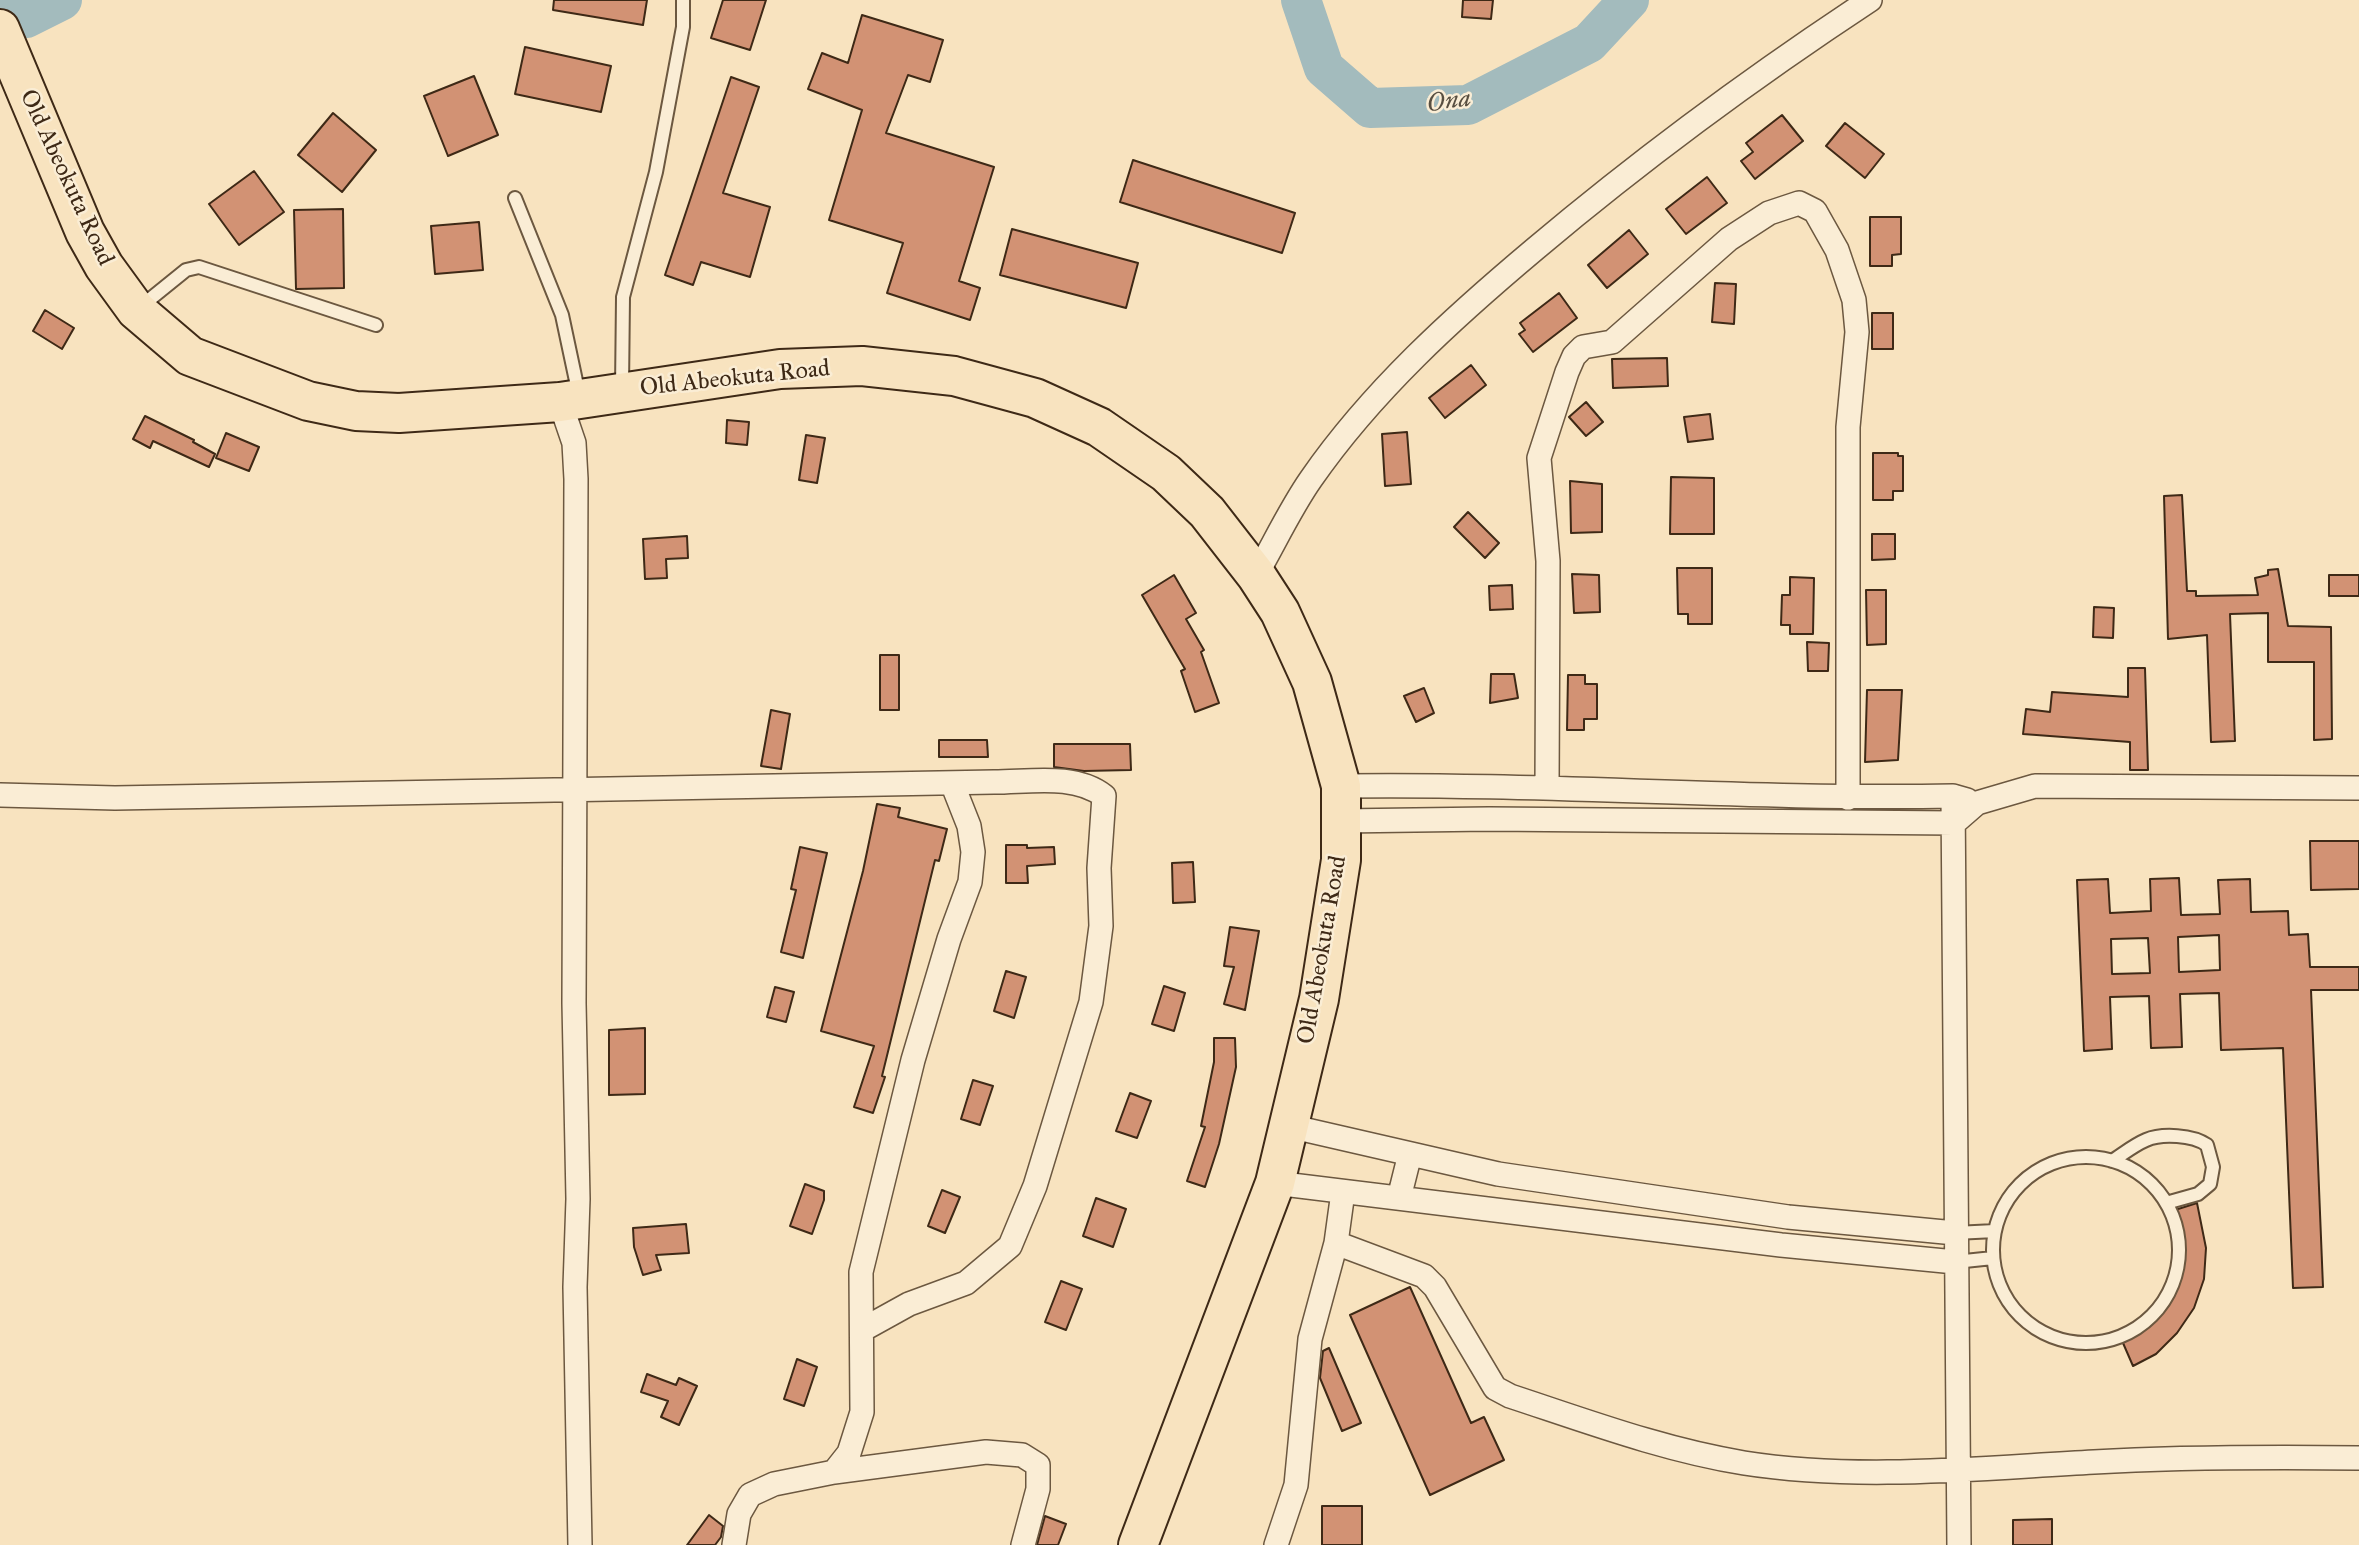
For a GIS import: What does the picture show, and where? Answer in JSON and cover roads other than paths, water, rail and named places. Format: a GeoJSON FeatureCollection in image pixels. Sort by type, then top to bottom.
{"type":"FeatureCollection","features":[{"type":"Feature","properties":{"kind":"highway","name":"Old Abeokuta Road"},"geometry":{"type":"LineString","coordinates":[[0,29],[85,232],[104,266],[136,310],[190,356],[308,401],[356,411],[400,413],[570,400],[780,369],[862,366],[954,376],[1035,398],[1098,427],[1166,473],[1207,512],[1256,575],[1280,612],[1312,682],[1341,804],[1341,860],[1319,999],[1275,1183],[1138,1545]]}},
{"type":"Feature","properties":{"kind":"street"},"geometry":{"type":"LineString","coordinates":[[1256,575],[1311,479],[1366,411],[1455,317],[1612,184],[1775,62],[1870,0]]}},
{"type":"Feature","properties":{"kind":"street"},"geometry":{"type":"LineString","coordinates":[[1547,788],[1548,561],[1539,458],[1570,364],[1583,347],[1612,342],[1729,239],[1769,213],[1799,203],[1815,211],[1838,250],[1854,300],[1857,332],[1848,427],[1848,798]]}},
{"type":"Feature","properties":{"kind":"street"},"geometry":{"type":"LineString","coordinates":[[570,400],[576,480],[573,1003],[579,1199],[576,1377],[580,1545]]}},
{"type":"Feature","properties":{"kind":"street"},"geometry":{"type":"LineString","coordinates":[[0,795],[115,798],[952,783],[1071,782],[1090,785],[1104,796],[1099,868],[1101,926],[1091,1002],[1035,1186],[1010,1246],[966,1283],[909,1304],[862,1330]]}},
{"type":"Feature","properties":{"kind":"street"},"geometry":{"type":"LineString","coordinates":[[834,1472],[849,1453],[862,1412],[860,1272],[913,1060],[949,939],[970,882],[973,852],[969,826],[952,783]]}},
{"type":"Feature","properties":{"kind":"street"},"geometry":{"type":"LineString","coordinates":[[1341,804],[1454,784],[1848,798],[1953,796],[1977,803]]}},
{"type":"Feature","properties":{"kind":"street"},"geometry":{"type":"LineString","coordinates":[[1341,804],[1530,819],[1954,823],[1977,803],[2035,786],[2359,788]]}},
{"type":"Feature","properties":{"kind":"street"},"geometry":{"type":"LineString","coordinates":[[1953,796],[1959,1545]]}},
{"type":"Feature","properties":{"kind":"street"},"geometry":{"type":"LineString","coordinates":[[1289,1126],[1464,1166],[1788,1217],[1955,1233]]}},
{"type":"Feature","properties":{"kind":"street"},"geometry":{"type":"LineString","coordinates":[[1399,1198],[1410,1154]]}},
{"type":"Feature","properties":{"kind":"street"},"geometry":{"type":"LineString","coordinates":[[1455,1205],[1464,1166]]}},
{"type":"Feature","properties":{"kind":"street"},"geometry":{"type":"LineString","coordinates":[[1275,1183],[1781,1245],[1955,1262]]}},
{"type":"Feature","properties":{"kind":"street"},"geometry":{"type":"LineString","coordinates":[[1276,1545],[1296,1485],[1310,1339],[1336,1243],[1343,1192]]}},
{"type":"Feature","properties":{"kind":"street"},"geometry":{"type":"LineString","coordinates":[[1336,1243],[1424,1276],[1435,1287],[1495,1388],[1510,1396],[1645,1439],[1743,1463],[1824,1471],[1960,1469],[2180,1457],[2359,1458]]}},
{"type":"Feature","properties":{"kind":"street"},"geometry":{"type":"LineString","coordinates":[[734,1545],[739,1514],[750,1495],[774,1484],[834,1472],[986,1452],[1022,1455],[1038,1465],[1038,1489],[1023,1545]]}},
{"type":"Feature","properties":{"kind":"lane"},"geometry":{"type":"LineString","coordinates":[[622,392],[623,297],[656,173],[682,27],[684,0]]}},
{"type":"Feature","properties":{"kind":"lane"},"geometry":{"type":"LineString","coordinates":[[515,198],[556,295],[570,400]]}},
{"type":"Feature","properties":{"kind":"lane"},"geometry":{"type":"LineString","coordinates":[[136,310],[186,271],[198,267],[376,325]]}},
{"type":"Feature","properties":{"kind":"lane"},"geometry":{"type":"LineString","coordinates":[[2112,1161],[2146,1139],[2155,1137],[2199,1139],[2207,1145],[2213,1167],[2210,1184],[2198,1194],[2166,1203]]}},
{"type":"Feature","properties":{"kind":"lane"},"geometry":{"type":"LineString","coordinates":[[2099,1157],[2125,1165],[2149,1181],[2166,1203],[2177,1228],[2174,1284],[2159,1308],[2139,1328],[2114,1340],[2087,1345],[2059,1340],[2034,1328],[2013,1309],[1999,1285],[1993,1258],[1995,1231],[2005,1205],[2021,1183],[2044,1166],[2071,1158],[2099,1157]]}},
{"type":"Feature","properties":{"kind":"lane"},"geometry":{"type":"LineString","coordinates":[[1955,1233],[1995,1231]]}},
{"type":"Feature","properties":{"kind":"lane"},"geometry":{"type":"LineString","coordinates":[[1955,1262],[1993,1258]]}},
{"type":"Feature","properties":{"kind":"waterway","name":"Ona"},"geometry":{"type":"LineString","coordinates":[[0,20],[26,18],[62,0]]}},
{"type":"Feature","properties":{"kind":"waterway","name":"Ona"},"geometry":{"type":"LineString","coordinates":[[1301,0],[1324,68],[1370,108],[1468,105],[1589,43],[1629,0]]}}]}
